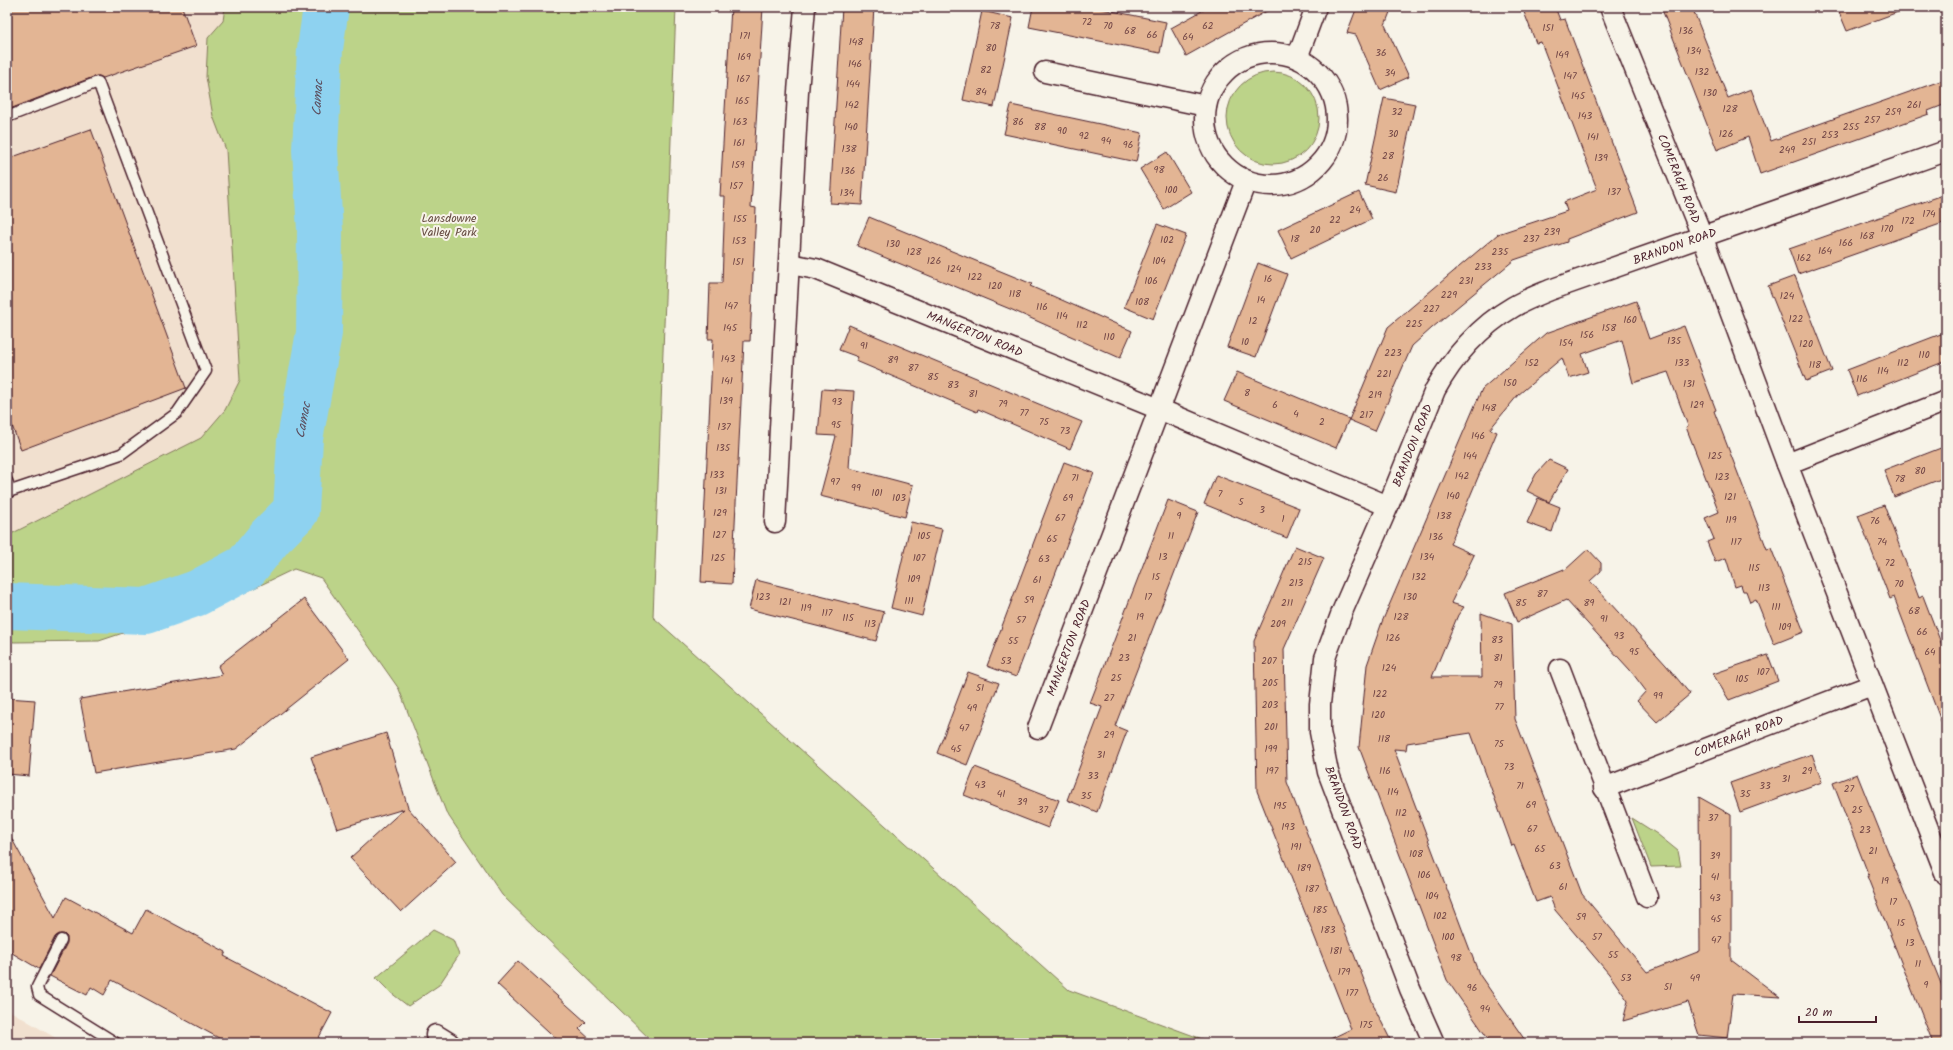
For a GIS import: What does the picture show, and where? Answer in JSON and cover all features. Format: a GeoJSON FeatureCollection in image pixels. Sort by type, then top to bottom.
{"type":"FeatureCollection","features":[{"type":"Feature","properties":{"kind":"street"},"geometry":{"type":"LineString","coordinates":[[775,522],[805,7]]}},
{"type":"Feature","properties":{"kind":"street"},"geometry":{"type":"LineString","coordinates":[[1297,58],[1316,7]]}},
{"type":"Feature","properties":{"kind":"street","name":"COMERAGH ROAD"},"geometry":{"type":"LineString","coordinates":[[1610,7],[1702,236],[1787,464],[1946,875]]}},
{"type":"Feature","properties":{"kind":"street"},"geometry":{"type":"LineString","coordinates":[[1268,53],[1283,54],[1297,58],[1311,66],[1323,77],[1331,90],[1337,105],[1337,129],[1330,152],[1320,165],[1308,175],[1293,182],[1277,186],[1261,185],[1246,181],[1233,174],[1221,163],[1213,150],[1206,129],[1206,106],[1211,92],[1218,80],[1228,69],[1240,61],[1254,55],[1268,53]]}},
{"type":"Feature","properties":{"kind":"street"},"geometry":{"type":"LineString","coordinates":[[1045,72],[1206,106]]}},
{"type":"Feature","properties":{"kind":"street","name":"BRANDON ROAD"},"geometry":{"type":"LineString","coordinates":[[1434,1043],[1407,981],[1328,772],[1320,732],[1320,704],[1325,658],[1342,612],[1388,506],[1435,390],[1445,372],[1462,350],[1489,324],[1513,307],[1550,290],[1946,151]]}},
{"type":"Feature","properties":{"kind":"street","name":"MANGERTON ROAD"},"geometry":{"type":"LineString","coordinates":[[1038,728],[1246,181]]}},
{"type":"Feature","properties":{"kind":"street","name":"MANGERTON ROAD"},"geometry":{"type":"LineString","coordinates":[[790,264],[816,269],[1159,409],[1388,506]]}},
{"type":"Feature","properties":{"kind":"street"},"geometry":{"type":"LineString","coordinates":[[1787,464],[1946,401]]}},
{"type":"Feature","properties":{"kind":"street"},"geometry":{"type":"LineString","coordinates":[[1560,669],[1604,788],[1647,896]]}},
{"type":"Feature","properties":{"kind":"street","name":"COMERAGH ROAD"},"geometry":{"type":"LineString","coordinates":[[1604,788],[1872,685]]}},
{"type":"Feature","properties":{"kind":"lane"},"geometry":{"type":"LineString","coordinates":[[7,117],[98,82],[206,371],[177,412],[121,454],[11,492],[7,481]]}},
{"type":"Feature","properties":{"kind":"lane"},"geometry":{"type":"LineString","coordinates":[[61,940],[37,987],[39,995],[116,1043]]}},
{"type":"Feature","properties":{"kind":"shaded area"},"geometry":{"type":"Polygon","coordinates":[[[7,7],[226,7],[243,417],[7,536],[7,7]]]}},
{"type":"Feature","properties":{"kind":"shaded area"},"geometry":{"type":"Polygon","coordinates":[[[7,1009],[64,1043],[7,1043],[7,1009]]]}},
{"type":"Feature","properties":{"kind":"green space","name":"Lansdowne Valley Park"},"geometry":{"type":"Polygon","coordinates":[[[225,7],[676,7],[653,617],[1069,990],[1213,1043],[654,1043],[502,895],[446,812],[399,689],[321,578],[294,569],[200,614],[151,621],[144,626],[99,641],[7,641],[7,536],[201,438],[225,410],[240,380],[226,150],[213,116],[206,77],[208,38],[223,21],[225,7]]]}},
{"type":"Feature","properties":{"kind":"green space"},"geometry":{"type":"Polygon","coordinates":[[[1273,72],[1291,76],[1305,86],[1315,100],[1319,118],[1315,136],[1305,150],[1291,160],[1273,164],[1255,160],[1241,150],[1231,136],[1227,118],[1231,100],[1241,86],[1255,76],[1273,72]]]}},
{"type":"Feature","properties":{"kind":"green space"},"geometry":{"type":"Polygon","coordinates":[[[1632,818],[1657,834],[1678,851],[1681,866],[1651,867],[1632,818]]]}},
{"type":"Feature","properties":{"kind":"green space"},"geometry":{"type":"Polygon","coordinates":[[[433,930],[453,940],[459,955],[439,985],[408,1006],[390,992],[376,978],[433,930]]]}},
{"type":"Feature","properties":{"kind":"building"},"geometry":{"type":"Polygon","coordinates":[[[7,7],[182,7],[196,46],[103,78],[96,76],[7,110],[7,7]]]}},
{"type":"Feature","properties":{"kind":"building"},"geometry":{"type":"Polygon","coordinates":[[[731,7],[763,7],[751,207],[756,208],[750,341],[744,341],[732,584],[701,582],[713,339],[708,339],[710,283],[722,283],[725,196],[720,196],[731,7]]]}},
{"type":"Feature","properties":{"kind":"building"},"geometry":{"type":"Polygon","coordinates":[[[842,7],[874,7],[862,205],[830,203],[842,7]]]}},
{"type":"Feature","properties":{"kind":"building"},"geometry":{"type":"Polygon","coordinates":[[[1033,7],[1092,7],[1166,22],[1160,53],[1029,27],[1033,7]]]}},
{"type":"Feature","properties":{"kind":"building"},"geometry":{"type":"Polygon","coordinates":[[[1209,7],[1274,7],[1186,56],[1171,28],[1209,7]]]}},
{"type":"Feature","properties":{"kind":"building"},"geometry":{"type":"Polygon","coordinates":[[[1357,7],[1392,7],[1385,25],[1409,77],[1380,90],[1356,35],[1347,33],[1357,7]]]}},
{"type":"Feature","properties":{"kind":"building"},"geometry":{"type":"Polygon","coordinates":[[[1522,7],[1555,7],[1560,20],[1565,19],[1638,212],[1567,239],[1567,242],[1514,260],[1432,328],[1412,346],[1375,431],[1349,420],[1388,327],[1498,234],[1567,211],[1564,202],[1597,189],[1541,42],[1536,43],[1522,7]]]}},
{"type":"Feature","properties":{"kind":"building"},"geometry":{"type":"Polygon","coordinates":[[[1661,7],[1692,7],[1728,98],[1751,89],[1771,141],[1946,79],[1946,104],[1928,111],[1929,114],[1760,174],[1748,137],[1717,150],[1661,7]]]}},
{"type":"Feature","properties":{"kind":"building"},"geometry":{"type":"Polygon","coordinates":[[[1837,7],[1906,7],[1906,9],[1847,31],[1837,7]]]}},
{"type":"Feature","properties":{"kind":"building"},"geometry":{"type":"Polygon","coordinates":[[[982,11],[1013,18],[994,107],[963,100],[982,11]]]}},
{"type":"Feature","properties":{"kind":"building"},"geometry":{"type":"Polygon","coordinates":[[[1384,98],[1415,104],[1396,192],[1365,185],[1384,98]]]}},
{"type":"Feature","properties":{"kind":"building"},"geometry":{"type":"Polygon","coordinates":[[[1011,105],[1142,133],[1136,162],[1004,134],[1011,105]]]}},
{"type":"Feature","properties":{"kind":"building"},"geometry":{"type":"Polygon","coordinates":[[[91,129],[186,388],[21,450],[7,412],[7,159],[91,129]]]}},
{"type":"Feature","properties":{"kind":"building"},"geometry":{"type":"Polygon","coordinates":[[[1167,152],[1191,192],[1164,209],[1140,169],[1167,152]]]}},
{"type":"Feature","properties":{"kind":"building"},"geometry":{"type":"Polygon","coordinates":[[[1359,192],[1372,219],[1291,258],[1278,230],[1359,192]]]}},
{"type":"Feature","properties":{"kind":"building"},"geometry":{"type":"Polygon","coordinates":[[[1946,194],[1946,222],[1798,274],[1789,249],[1946,194]]]}},
{"type":"Feature","properties":{"kind":"building"},"geometry":{"type":"Polygon","coordinates":[[[869,217],[1032,284],[1030,286],[1132,331],[1120,358],[1010,309],[857,246],[869,217]]]}},
{"type":"Feature","properties":{"kind":"building"},"geometry":{"type":"Polygon","coordinates":[[[1157,224],[1186,235],[1153,319],[1124,307],[1157,224]]]}},
{"type":"Feature","properties":{"kind":"building"},"geometry":{"type":"Polygon","coordinates":[[[1258,263],[1287,274],[1256,357],[1227,347],[1258,263]]]}},
{"type":"Feature","properties":{"kind":"building"},"geometry":{"type":"Polygon","coordinates":[[[1795,276],[1832,371],[1806,381],[1768,286],[1795,276]]]}},
{"type":"Feature","properties":{"kind":"building"},"geometry":{"type":"Polygon","coordinates":[[[1636,301],[1649,339],[1684,326],[1716,410],[1714,411],[1767,549],[1771,548],[1804,632],[1774,644],[1756,599],[1750,602],[1746,591],[1743,591],[1741,585],[1735,587],[1726,558],[1715,562],[1707,542],[1714,539],[1705,518],[1719,512],[1686,427],[1688,426],[1668,372],[1633,383],[1622,340],[1582,354],[1588,372],[1569,378],[1562,358],[1518,395],[1490,429],[1497,432],[1450,544],[1474,555],[1451,603],[1464,607],[1458,615],[1432,677],[1482,677],[1481,613],[1512,624],[1515,719],[1582,894],[1647,972],[1700,951],[1699,797],[1731,815],[1731,960],[1780,997],[1733,994],[1727,1038],[1699,1035],[1688,1002],[1623,1021],[1628,1001],[1609,974],[1555,910],[1550,897],[1536,902],[1514,845],[1512,846],[1471,733],[1407,743],[1406,750],[1394,749],[1479,974],[1527,1043],[1491,1043],[1447,980],[1359,747],[1367,665],[1382,622],[1482,389],[1546,333],[1636,301]]]}},
{"type":"Feature","properties":{"kind":"building"},"geometry":{"type":"Polygon","coordinates":[[[849,325],[1082,422],[1070,449],[978,409],[977,412],[856,361],[858,357],[839,350],[849,325]]]}},
{"type":"Feature","properties":{"kind":"building"},"geometry":{"type":"Polygon","coordinates":[[[1946,332],[1946,361],[1857,396],[1847,370],[1946,332]]]}},
{"type":"Feature","properties":{"kind":"building"},"geometry":{"type":"Polygon","coordinates":[[[1237,372],[1349,419],[1336,448],[1224,401],[1237,372]]]}},
{"type":"Feature","properties":{"kind":"building"},"geometry":{"type":"Polygon","coordinates":[[[822,389],[854,391],[849,468],[913,485],[905,517],[820,496],[836,436],[818,435],[822,389]]]}},
{"type":"Feature","properties":{"kind":"building"},"geometry":{"type":"Polygon","coordinates":[[[1946,446],[1946,477],[1894,497],[1884,470],[1946,446]]]}},
{"type":"Feature","properties":{"kind":"building"},"geometry":{"type":"Polygon","coordinates":[[[1549,460],[1568,469],[1549,502],[1527,491],[1536,474],[1549,460]]]}},
{"type":"Feature","properties":{"kind":"building"},"geometry":{"type":"Polygon","coordinates":[[[1064,462],[1094,473],[1016,677],[987,666],[1064,462]]]}},
{"type":"Feature","properties":{"kind":"building"},"geometry":{"type":"Polygon","coordinates":[[[1216,475],[1299,508],[1287,538],[1204,504],[1216,475]]]}},
{"type":"Feature","properties":{"kind":"building"},"geometry":{"type":"Polygon","coordinates":[[[1538,498],[1560,507],[1552,532],[1527,523],[1538,498]]]}},
{"type":"Feature","properties":{"kind":"building"},"geometry":{"type":"Polygon","coordinates":[[[1168,500],[1198,512],[1115,726],[1127,731],[1097,812],[1067,800],[1102,707],[1090,703],[1168,500]]]}},
{"type":"Feature","properties":{"kind":"building"},"geometry":{"type":"Polygon","coordinates":[[[1884,505],[1919,598],[1923,596],[1946,656],[1946,729],[1944,729],[1894,597],[1890,599],[1858,515],[1884,505]]]}},
{"type":"Feature","properties":{"kind":"building"},"geometry":{"type":"Polygon","coordinates":[[[911,522],[942,529],[922,616],[891,608],[911,522]]]}},
{"type":"Feature","properties":{"kind":"building"},"geometry":{"type":"Polygon","coordinates":[[[1295,546],[1324,558],[1284,649],[1287,782],[1376,1011],[1392,1043],[1322,1043],[1351,1029],[1257,791],[1254,641],[1295,546]]]}},
{"type":"Feature","properties":{"kind":"building"},"geometry":{"type":"Polygon","coordinates":[[[1588,549],[1601,563],[1601,571],[1590,581],[1666,665],[1690,694],[1657,722],[1637,701],[1646,691],[1630,670],[1566,600],[1517,622],[1505,593],[1564,569],[1564,571],[1588,549]]]}},
{"type":"Feature","properties":{"kind":"building"},"geometry":{"type":"Polygon","coordinates":[[[756,580],[884,612],[876,641],[749,609],[756,580]]]}},
{"type":"Feature","properties":{"kind":"building"},"geometry":{"type":"Polygon","coordinates":[[[304,599],[349,659],[236,749],[94,773],[80,699],[222,675],[218,666],[304,599]]]}},
{"type":"Feature","properties":{"kind":"building"},"geometry":{"type":"Polygon","coordinates":[[[1768,655],[1778,681],[1729,700],[1713,674],[1768,655]]]}},
{"type":"Feature","properties":{"kind":"building"},"geometry":{"type":"Polygon","coordinates":[[[968,672],[999,683],[967,765],[937,753],[968,672]]]}},
{"type":"Feature","properties":{"kind":"building"},"geometry":{"type":"Polygon","coordinates":[[[7,698],[35,700],[29,776],[7,774],[7,698]]]}},
{"type":"Feature","properties":{"kind":"building"},"geometry":{"type":"Polygon","coordinates":[[[386,733],[408,808],[456,862],[401,912],[350,858],[404,809],[337,829],[311,757],[386,733]]]}},
{"type":"Feature","properties":{"kind":"building"},"geometry":{"type":"Polygon","coordinates":[[[1812,754],[1822,782],[1740,812],[1730,783],[1812,754]]]}},
{"type":"Feature","properties":{"kind":"building"},"geometry":{"type":"Polygon","coordinates":[[[975,767],[1059,800],[1048,828],[964,795],[975,767]]]}},
{"type":"Feature","properties":{"kind":"building"},"geometry":{"type":"Polygon","coordinates":[[[1857,774],[1946,996],[1946,1043],[1933,1043],[1867,876],[1869,876],[1833,783],[1857,774]]]}},
{"type":"Feature","properties":{"kind":"building"},"geometry":{"type":"Polygon","coordinates":[[[7,830],[55,918],[66,897],[133,933],[146,909],[226,952],[224,956],[332,1013],[316,1043],[228,1043],[112,980],[104,995],[91,987],[87,995],[50,976],[67,943],[67,937],[64,934],[60,934],[55,937],[39,969],[7,950],[7,830]]]}},
{"type":"Feature","properties":{"kind":"building"},"geometry":{"type":"Polygon","coordinates":[[[518,961],[586,1022],[579,1029],[594,1043],[561,1043],[497,984],[518,961]]]}},
{"type":"Feature","properties":{"kind":"waterway","name":"Camac"},"geometry":{"type":"LineString","coordinates":[[7,606],[146,611],[197,593],[246,567],[271,536],[296,511],[300,439],[319,333],[320,230],[315,150],[320,49],[326,7]]}}]}
